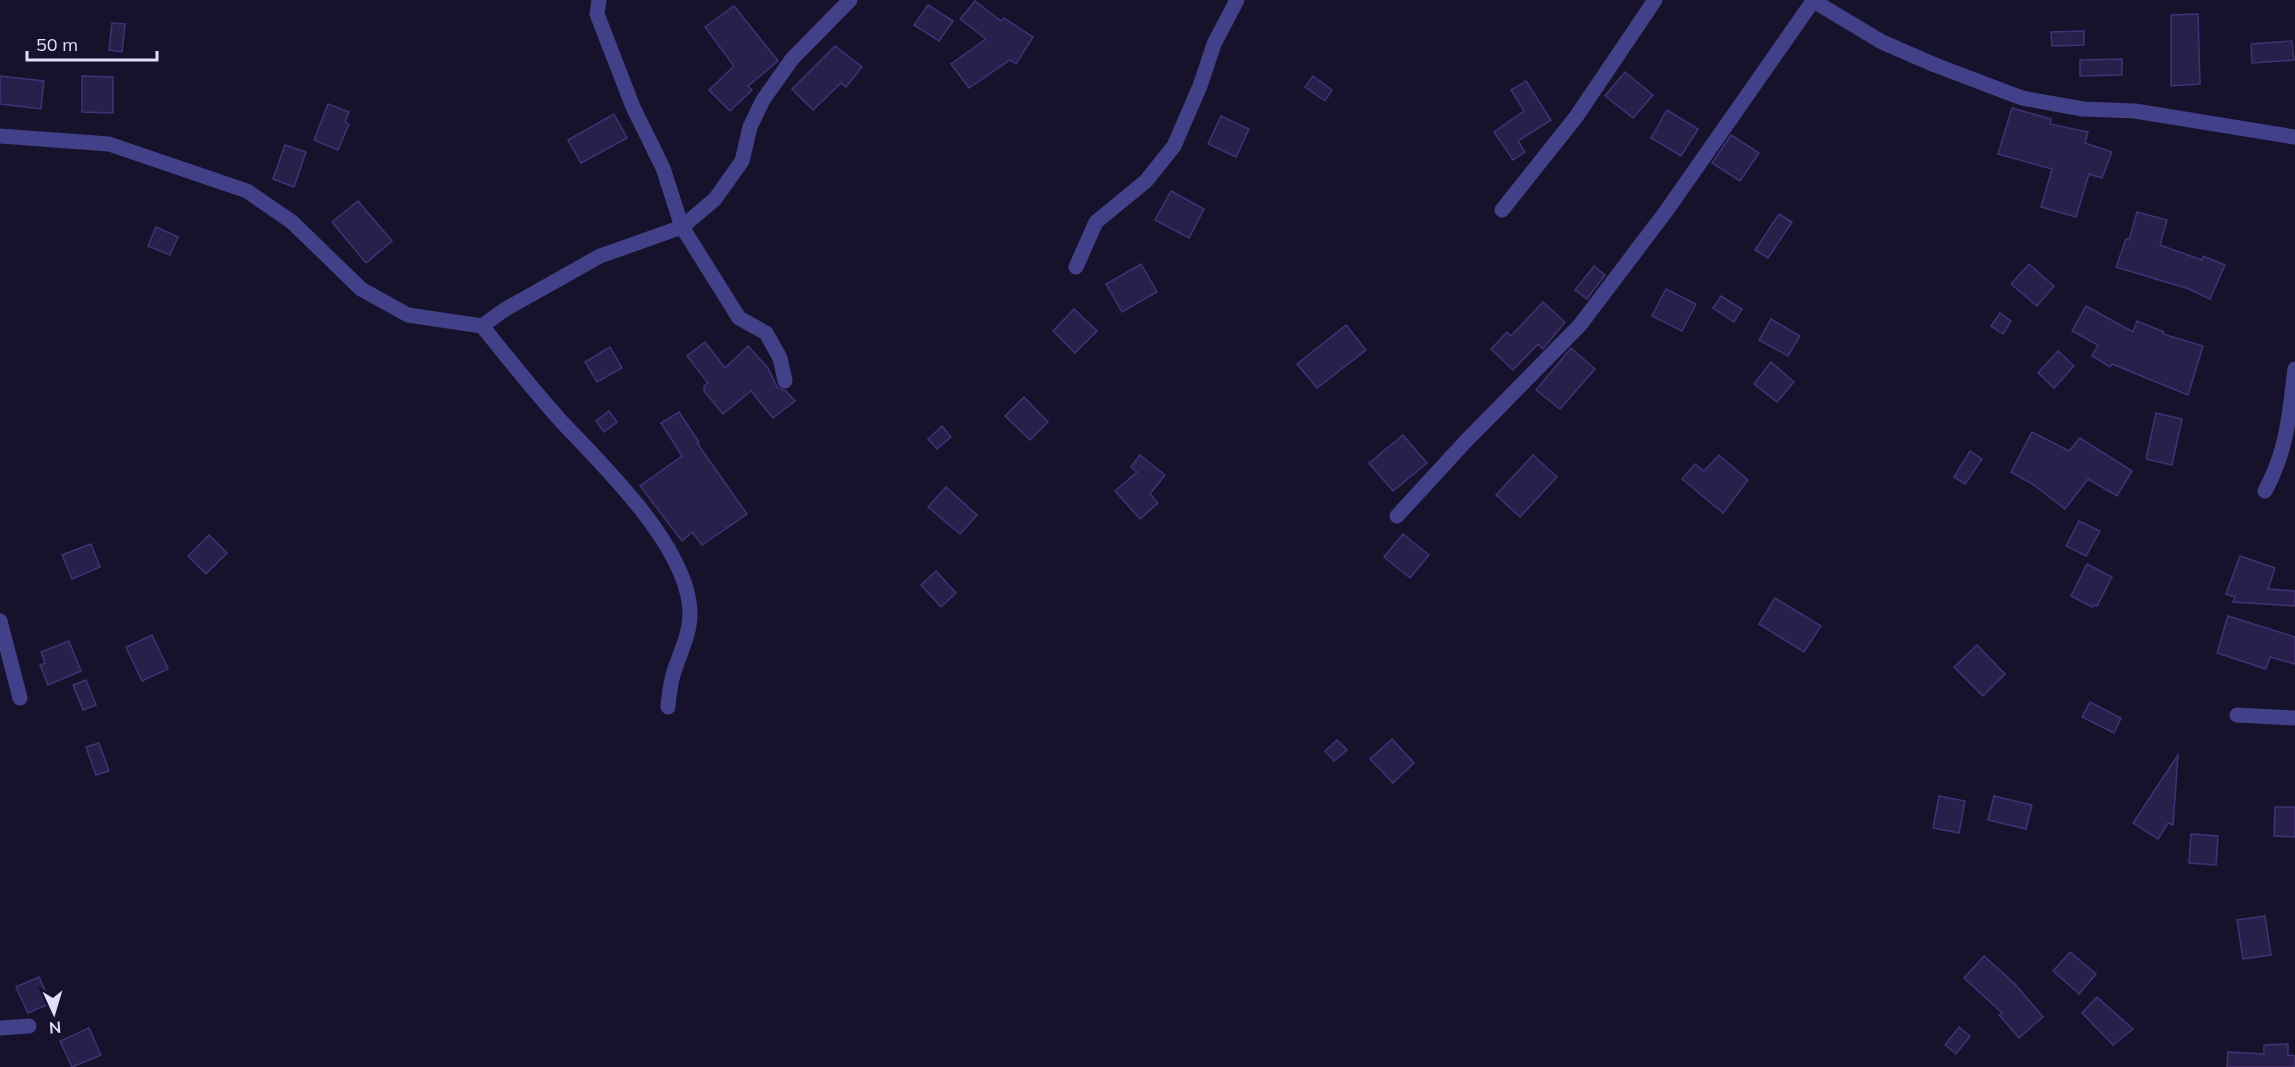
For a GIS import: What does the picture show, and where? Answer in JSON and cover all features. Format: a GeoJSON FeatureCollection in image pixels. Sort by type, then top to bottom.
{"type":"FeatureCollection","features":[{"type":"Feature","properties":{"kind":"street"},"geometry":{"type":"LineString","coordinates":[[599,0],[597,14],[633,107],[663,168],[682,227],[739,318],[766,333],[780,358],[785,381]]}},
{"type":"Feature","properties":{"kind":"street"},"geometry":{"type":"LineString","coordinates":[[482,326],[504,310],[600,256],[682,227],[715,199],[742,161],[750,127],[763,100],[792,59],[850,0]]}},
{"type":"Feature","properties":{"kind":"street"},"geometry":{"type":"LineString","coordinates":[[1076,267],[1096,222],[1146,181],[1174,146],[1200,86],[1214,44],[1238,0]]}},
{"type":"Feature","properties":{"kind":"street"},"geometry":{"type":"LineString","coordinates":[[1502,210],[1576,117],[1655,0]]}},
{"type":"Feature","properties":{"kind":"street"},"geometry":{"type":"LineString","coordinates":[[1397,516],[1465,442],[1580,325],[1668,210],[1813,0],[1882,42],[2022,98],[2083,109],[2135,111],[2295,137]]}},
{"type":"Feature","properties":{"kind":"street"},"geometry":{"type":"LineString","coordinates":[[0,136],[109,144],[247,191],[292,222],[361,289],[408,315],[482,326],[561,420],[610,470],[651,524],[680,570],[690,613],[687,638],[672,676],[668,706]]}},
{"type":"Feature","properties":{"kind":"street"},"geometry":{"type":"LineString","coordinates":[[2265,491],[2278,467],[2289,429],[2295,369]]}},
{"type":"Feature","properties":{"kind":"street"},"geometry":{"type":"LineString","coordinates":[[0,621],[20,698]]}},
{"type":"Feature","properties":{"kind":"street"},"geometry":{"type":"LineString","coordinates":[[2237,715],[2295,718]]}},
{"type":"Feature","properties":{"kind":"street"},"geometry":{"type":"LineString","coordinates":[[0,1028],[29,1026]]}},
{"type":"Feature","properties":{"kind":"building"},"geometry":{"type":"Polygon","coordinates":[[[975,1],[1001,21],[1004,18],[1033,37],[1016,64],[1010,60],[969,88],[951,64],[986,39],[960,19],[975,1]]]}},
{"type":"Feature","properties":{"kind":"building"},"geometry":{"type":"Polygon","coordinates":[[[928,5],[953,21],[939,41],[914,25],[928,5]]]}},
{"type":"Feature","properties":{"kind":"building"},"geometry":{"type":"Polygon","coordinates":[[[734,6],[778,61],[748,86],[752,90],[730,111],[709,90],[734,66],[705,27],[734,6]]]}},
{"type":"Feature","properties":{"kind":"building"},"geometry":{"type":"Polygon","coordinates":[[[2198,14],[2200,84],[2171,86],[2171,15],[2198,14]]]}},
{"type":"Feature","properties":{"kind":"building"},"geometry":{"type":"Polygon","coordinates":[[[112,23],[125,24],[122,52],[109,50],[112,23]]]}},
{"type":"Feature","properties":{"kind":"building"},"geometry":{"type":"Polygon","coordinates":[[[2084,31],[2084,45],[2052,46],[2051,32],[2084,31]]]}},
{"type":"Feature","properties":{"kind":"building"},"geometry":{"type":"Polygon","coordinates":[[[2292,41],[2294,60],[2252,63],[2251,44],[2292,41]]]}},
{"type":"Feature","properties":{"kind":"building"},"geometry":{"type":"Polygon","coordinates":[[[835,46],[862,67],[846,87],[841,83],[813,110],[792,89],[835,46]]]}},
{"type":"Feature","properties":{"kind":"building"},"geometry":{"type":"Polygon","coordinates":[[[2122,59],[2122,75],[2080,76],[2080,60],[2122,59]]]}},
{"type":"Feature","properties":{"kind":"building"},"geometry":{"type":"Polygon","coordinates":[[[1625,72],[1653,95],[1633,118],[1605,96],[1625,72]]]}},
{"type":"Feature","properties":{"kind":"building"},"geometry":{"type":"Polygon","coordinates":[[[0,76],[44,81],[41,109],[0,104],[0,76]]]}},
{"type":"Feature","properties":{"kind":"building"},"geometry":{"type":"Polygon","coordinates":[[[82,76],[113,77],[113,113],[82,112],[82,76]]]}},
{"type":"Feature","properties":{"kind":"building"},"geometry":{"type":"Polygon","coordinates":[[[1313,76],[1332,90],[1325,101],[1305,87],[1313,76]]]}},
{"type":"Feature","properties":{"kind":"building"},"geometry":{"type":"Polygon","coordinates":[[[1526,81],[1551,120],[1518,141],[1525,152],[1513,160],[1494,132],[1524,111],[1511,90],[1526,81]]]}},
{"type":"Feature","properties":{"kind":"building"},"geometry":{"type":"Polygon","coordinates":[[[328,104],[349,112],[345,122],[349,124],[338,150],[314,140],[328,104]]]}},
{"type":"Feature","properties":{"kind":"building"},"geometry":{"type":"Polygon","coordinates":[[[2012,108],[2051,119],[2050,124],[2088,132],[2085,143],[2112,152],[2102,178],[2089,174],[2076,217],[2041,207],[2052,169],[1998,154],[2012,108]]]}},
{"type":"Feature","properties":{"kind":"building"},"geometry":{"type":"Polygon","coordinates":[[[1667,110],[1698,129],[1681,156],[1651,138],[1667,110]]]}},
{"type":"Feature","properties":{"kind":"building"},"geometry":{"type":"Polygon","coordinates":[[[614,114],[627,138],[581,163],[568,140],[614,114]]]}},
{"type":"Feature","properties":{"kind":"building"},"geometry":{"type":"Polygon","coordinates":[[[1221,116],[1249,129],[1236,157],[1208,144],[1221,116]]]}},
{"type":"Feature","properties":{"kind":"building"},"geometry":{"type":"Polygon","coordinates":[[[1731,135],[1759,153],[1740,181],[1712,163],[1731,135]]]}},
{"type":"Feature","properties":{"kind":"building"},"geometry":{"type":"Polygon","coordinates":[[[285,145],[306,152],[294,187],[273,179],[285,145]]]}},
{"type":"Feature","properties":{"kind":"building"},"geometry":{"type":"Polygon","coordinates":[[[1171,191],[1204,209],[1189,238],[1155,220],[1171,191]]]}},
{"type":"Feature","properties":{"kind":"building"},"geometry":{"type":"Polygon","coordinates":[[[358,201],[392,241],[366,263],[332,222],[358,201]]]}},
{"type":"Feature","properties":{"kind":"building"},"geometry":{"type":"Polygon","coordinates":[[[2137,212],[2167,220],[2160,245],[2202,260],[2203,256],[2225,265],[2210,299],[2189,289],[2116,267],[2126,239],[2129,240],[2137,212]]]}},
{"type":"Feature","properties":{"kind":"building"},"geometry":{"type":"Polygon","coordinates":[[[1779,214],[1792,222],[1768,258],[1755,250],[1779,214]]]}},
{"type":"Feature","properties":{"kind":"building"},"geometry":{"type":"Polygon","coordinates":[[[156,227],[178,237],[170,255],[148,246],[156,227]]]}},
{"type":"Feature","properties":{"kind":"building"},"geometry":{"type":"Polygon","coordinates":[[[1141,264],[1157,292],[1122,312],[1106,284],[1141,264]]]}},
{"type":"Feature","properties":{"kind":"building"},"geometry":{"type":"Polygon","coordinates":[[[2029,264],[2054,286],[2037,306],[2011,284],[2029,264]]]}},
{"type":"Feature","properties":{"kind":"building"},"geometry":{"type":"Polygon","coordinates":[[[1594,266],[1605,275],[1587,299],[1575,290],[1594,266]]]}},
{"type":"Feature","properties":{"kind":"building"},"geometry":{"type":"Polygon","coordinates":[[[1666,289],[1696,304],[1682,331],[1652,316],[1666,289]]]}},
{"type":"Feature","properties":{"kind":"building"},"geometry":{"type":"Polygon","coordinates":[[[1721,296],[1742,309],[1734,322],[1713,308],[1721,296]]]}},
{"type":"Feature","properties":{"kind":"building"},"geometry":{"type":"Polygon","coordinates":[[[1543,302],[1565,322],[1543,349],[1538,344],[1513,370],[1491,349],[1507,332],[1511,336],[1543,302]]]}},
{"type":"Feature","properties":{"kind":"building"},"geometry":{"type":"Polygon","coordinates":[[[2086,306],[2133,332],[2137,321],[2164,332],[2163,334],[2203,346],[2188,395],[2112,364],[2110,367],[2092,356],[2098,345],[2072,331],[2086,306]]]}},
{"type":"Feature","properties":{"kind":"building"},"geometry":{"type":"Polygon","coordinates":[[[1074,309],[1097,331],[1075,353],[1053,331],[1074,309]]]}},
{"type":"Feature","properties":{"kind":"building"},"geometry":{"type":"Polygon","coordinates":[[[2000,313],[2011,321],[2003,334],[1991,326],[2000,313]]]}},
{"type":"Feature","properties":{"kind":"building"},"geometry":{"type":"Polygon","coordinates":[[[1771,319],[1800,336],[1788,356],[1759,340],[1771,319]]]}},
{"type":"Feature","properties":{"kind":"building"},"geometry":{"type":"Polygon","coordinates":[[[1346,325],[1366,350],[1317,388],[1297,364],[1346,325]]]}},
{"type":"Feature","properties":{"kind":"building"},"geometry":{"type":"Polygon","coordinates":[[[705,342],[725,368],[748,346],[768,368],[777,387],[786,391],[795,401],[773,418],[751,391],[723,414],[704,391],[704,386],[708,383],[687,356],[705,342]]]}},
{"type":"Feature","properties":{"kind":"building"},"geometry":{"type":"Polygon","coordinates":[[[610,347],[622,368],[597,382],[585,362],[610,347]]]}},
{"type":"Feature","properties":{"kind":"building"},"geometry":{"type":"Polygon","coordinates":[[[1571,348],[1595,369],[1560,409],[1536,390],[1571,348]]]}},
{"type":"Feature","properties":{"kind":"building"},"geometry":{"type":"Polygon","coordinates":[[[2058,351],[2074,366],[2054,388],[2038,373],[2058,351]]]}},
{"type":"Feature","properties":{"kind":"building"},"geometry":{"type":"Polygon","coordinates":[[[1771,362],[1794,382],[1777,402],[1754,384],[1771,362]]]}},
{"type":"Feature","properties":{"kind":"building"},"geometry":{"type":"Polygon","coordinates":[[[1024,397],[1048,422],[1030,440],[1005,416],[1024,397]]]}},
{"type":"Feature","properties":{"kind":"building"},"geometry":{"type":"Polygon","coordinates":[[[609,411],[617,422],[604,432],[596,421],[609,411]]]}},
{"type":"Feature","properties":{"kind":"building"},"geometry":{"type":"Polygon","coordinates":[[[679,412],[699,442],[697,443],[747,514],[702,545],[692,532],[682,541],[640,486],[682,456],[661,423],[679,412]]]}},
{"type":"Feature","properties":{"kind":"building"},"geometry":{"type":"Polygon","coordinates":[[[2156,413],[2182,419],[2172,465],[2146,459],[2156,413]]]}},
{"type":"Feature","properties":{"kind":"building"},"geometry":{"type":"Polygon","coordinates":[[[942,426],[951,437],[937,449],[928,439],[942,426]]]}},
{"type":"Feature","properties":{"kind":"building"},"geometry":{"type":"Polygon","coordinates":[[[2032,432],[2069,451],[2080,438],[2132,471],[2117,496],[2088,479],[2065,509],[2034,485],[2011,472],[2032,432]]]}},
{"type":"Feature","properties":{"kind":"building"},"geometry":{"type":"Polygon","coordinates":[[[1403,435],[1427,463],[1393,491],[1369,463],[1403,435]]]}},
{"type":"Feature","properties":{"kind":"building"},"geometry":{"type":"Polygon","coordinates":[[[1970,451],[1982,459],[1965,484],[1954,477],[1970,451]]]}},
{"type":"Feature","properties":{"kind":"building"},"geometry":{"type":"Polygon","coordinates":[[[1140,455],[1165,475],[1150,494],[1158,503],[1140,519],[1115,491],[1137,472],[1131,467],[1140,455]]]}},
{"type":"Feature","properties":{"kind":"building"},"geometry":{"type":"Polygon","coordinates":[[[1533,455],[1557,477],[1520,517],[1496,495],[1533,455]]]}},
{"type":"Feature","properties":{"kind":"building"},"geometry":{"type":"Polygon","coordinates":[[[1719,455],[1748,480],[1723,513],[1682,479],[1695,464],[1704,471],[1719,455]]]}},
{"type":"Feature","properties":{"kind":"building"},"geometry":{"type":"Polygon","coordinates":[[[946,487],[977,515],[960,534],[928,507],[946,487]]]}},
{"type":"Feature","properties":{"kind":"building"},"geometry":{"type":"Polygon","coordinates":[[[2079,521],[2100,531],[2086,556],[2066,546],[2079,521]]]}},
{"type":"Feature","properties":{"kind":"building"},"geometry":{"type":"Polygon","coordinates":[[[1403,534],[1429,555],[1410,578],[1384,557],[1403,534]]]}},
{"type":"Feature","properties":{"kind":"building"},"geometry":{"type":"Polygon","coordinates":[[[209,535],[227,553],[206,574],[188,556],[209,535]]]}},
{"type":"Feature","properties":{"kind":"building"},"geometry":{"type":"Polygon","coordinates":[[[91,544],[100,567],[72,579],[62,555],[91,544]]]}},
{"type":"Feature","properties":{"kind":"building"},"geometry":{"type":"Polygon","coordinates":[[[2240,556],[2275,568],[2268,589],[2295,591],[2295,606],[2233,602],[2235,597],[2226,594],[2240,556]]]}},
{"type":"Feature","properties":{"kind":"building"},"geometry":{"type":"Polygon","coordinates":[[[2087,564],[2112,577],[2097,606],[2092,607],[2071,596],[2087,564]]]}},
{"type":"Feature","properties":{"kind":"building"},"geometry":{"type":"Polygon","coordinates":[[[936,571],[956,593],[941,607],[921,585],[936,571]]]}},
{"type":"Feature","properties":{"kind":"building"},"geometry":{"type":"Polygon","coordinates":[[[1775,598],[1821,626],[1804,652],[1759,624],[1775,598]]]}},
{"type":"Feature","properties":{"kind":"building"},"geometry":{"type":"Polygon","coordinates":[[[2228,616],[2295,637],[2295,664],[2270,657],[2266,669],[2217,653],[2228,616]]]}},
{"type":"Feature","properties":{"kind":"building"},"geometry":{"type":"Polygon","coordinates":[[[152,635],[168,669],[142,681],[126,647],[152,635]]]}},
{"type":"Feature","properties":{"kind":"building"},"geometry":{"type":"Polygon","coordinates":[[[69,641],[81,671],[48,685],[40,665],[45,663],[41,652],[69,641]]]}},
{"type":"Feature","properties":{"kind":"building"},"geometry":{"type":"Polygon","coordinates":[[[1977,645],[2005,674],[1983,696],[1954,667],[1977,645]]]}},
{"type":"Feature","properties":{"kind":"building"},"geometry":{"type":"Polygon","coordinates":[[[86,680],[96,705],[83,710],[73,685],[86,680]]]}},
{"type":"Feature","properties":{"kind":"building"},"geometry":{"type":"Polygon","coordinates":[[[2090,702],[2121,718],[2114,733],[2082,717],[2090,702]]]}},
{"type":"Feature","properties":{"kind":"building"},"geometry":{"type":"Polygon","coordinates":[[[1392,739],[1414,763],[1393,783],[1370,759],[1392,739]]]}},
{"type":"Feature","properties":{"kind":"building"},"geometry":{"type":"Polygon","coordinates":[[[1337,740],[1347,750],[1334,761],[1325,751],[1337,740]]]}},
{"type":"Feature","properties":{"kind":"building"},"geometry":{"type":"Polygon","coordinates":[[[99,743],[109,771],[96,775],[86,747],[99,743]]]}},
{"type":"Feature","properties":{"kind":"building"},"geometry":{"type":"Polygon","coordinates":[[[2178,755],[2173,825],[2168,823],[2158,839],[2133,823],[2178,755]]]}},
{"type":"Feature","properties":{"kind":"building"},"geometry":{"type":"Polygon","coordinates":[[[1939,796],[1965,801],[1959,833],[1933,828],[1939,796]]]}},
{"type":"Feature","properties":{"kind":"building"},"geometry":{"type":"Polygon","coordinates":[[[1994,796],[2032,805],[2026,829],[1988,820],[1994,796]]]}},
{"type":"Feature","properties":{"kind":"building"},"geometry":{"type":"Polygon","coordinates":[[[2275,807],[2295,807],[2295,837],[2274,836],[2275,807]]]}},
{"type":"Feature","properties":{"kind":"building"},"geometry":{"type":"Polygon","coordinates":[[[2191,834],[2218,836],[2216,865],[2189,863],[2191,834]]]}},
{"type":"Feature","properties":{"kind":"building"},"geometry":{"type":"Polygon","coordinates":[[[2265,916],[2271,955],[2243,959],[2237,920],[2265,916]]]}},
{"type":"Feature","properties":{"kind":"building"},"geometry":{"type":"Polygon","coordinates":[[[2070,952],[2096,974],[2079,994],[2053,971],[2070,952]]]}},
{"type":"Feature","properties":{"kind":"building"},"geometry":{"type":"Polygon","coordinates":[[[1984,956],[2015,984],[2043,1017],[2019,1038],[1999,1015],[2002,1013],[1964,978],[1984,956]]]}},
{"type":"Feature","properties":{"kind":"building"},"geometry":{"type":"Polygon","coordinates":[[[39,977],[51,1003],[28,1013],[16,987],[39,977]]]}},
{"type":"Feature","properties":{"kind":"building"},"geometry":{"type":"Polygon","coordinates":[[[2097,997],[2133,1029],[2113,1045],[2082,1013],[2097,997]]]}},
{"type":"Feature","properties":{"kind":"building"},"geometry":{"type":"Polygon","coordinates":[[[1959,1027],[1970,1036],[1956,1054],[1945,1045],[1959,1027]]]}},
{"type":"Feature","properties":{"kind":"building"},"geometry":{"type":"Polygon","coordinates":[[[89,1028],[101,1055],[72,1067],[60,1041],[89,1028]]]}},
{"type":"Feature","properties":{"kind":"building"},"geometry":{"type":"Polygon","coordinates":[[[2288,1044],[2288,1055],[2295,1056],[2295,1067],[2227,1067],[2228,1052],[2264,1054],[2264,1045],[2288,1044]]]}}]}
